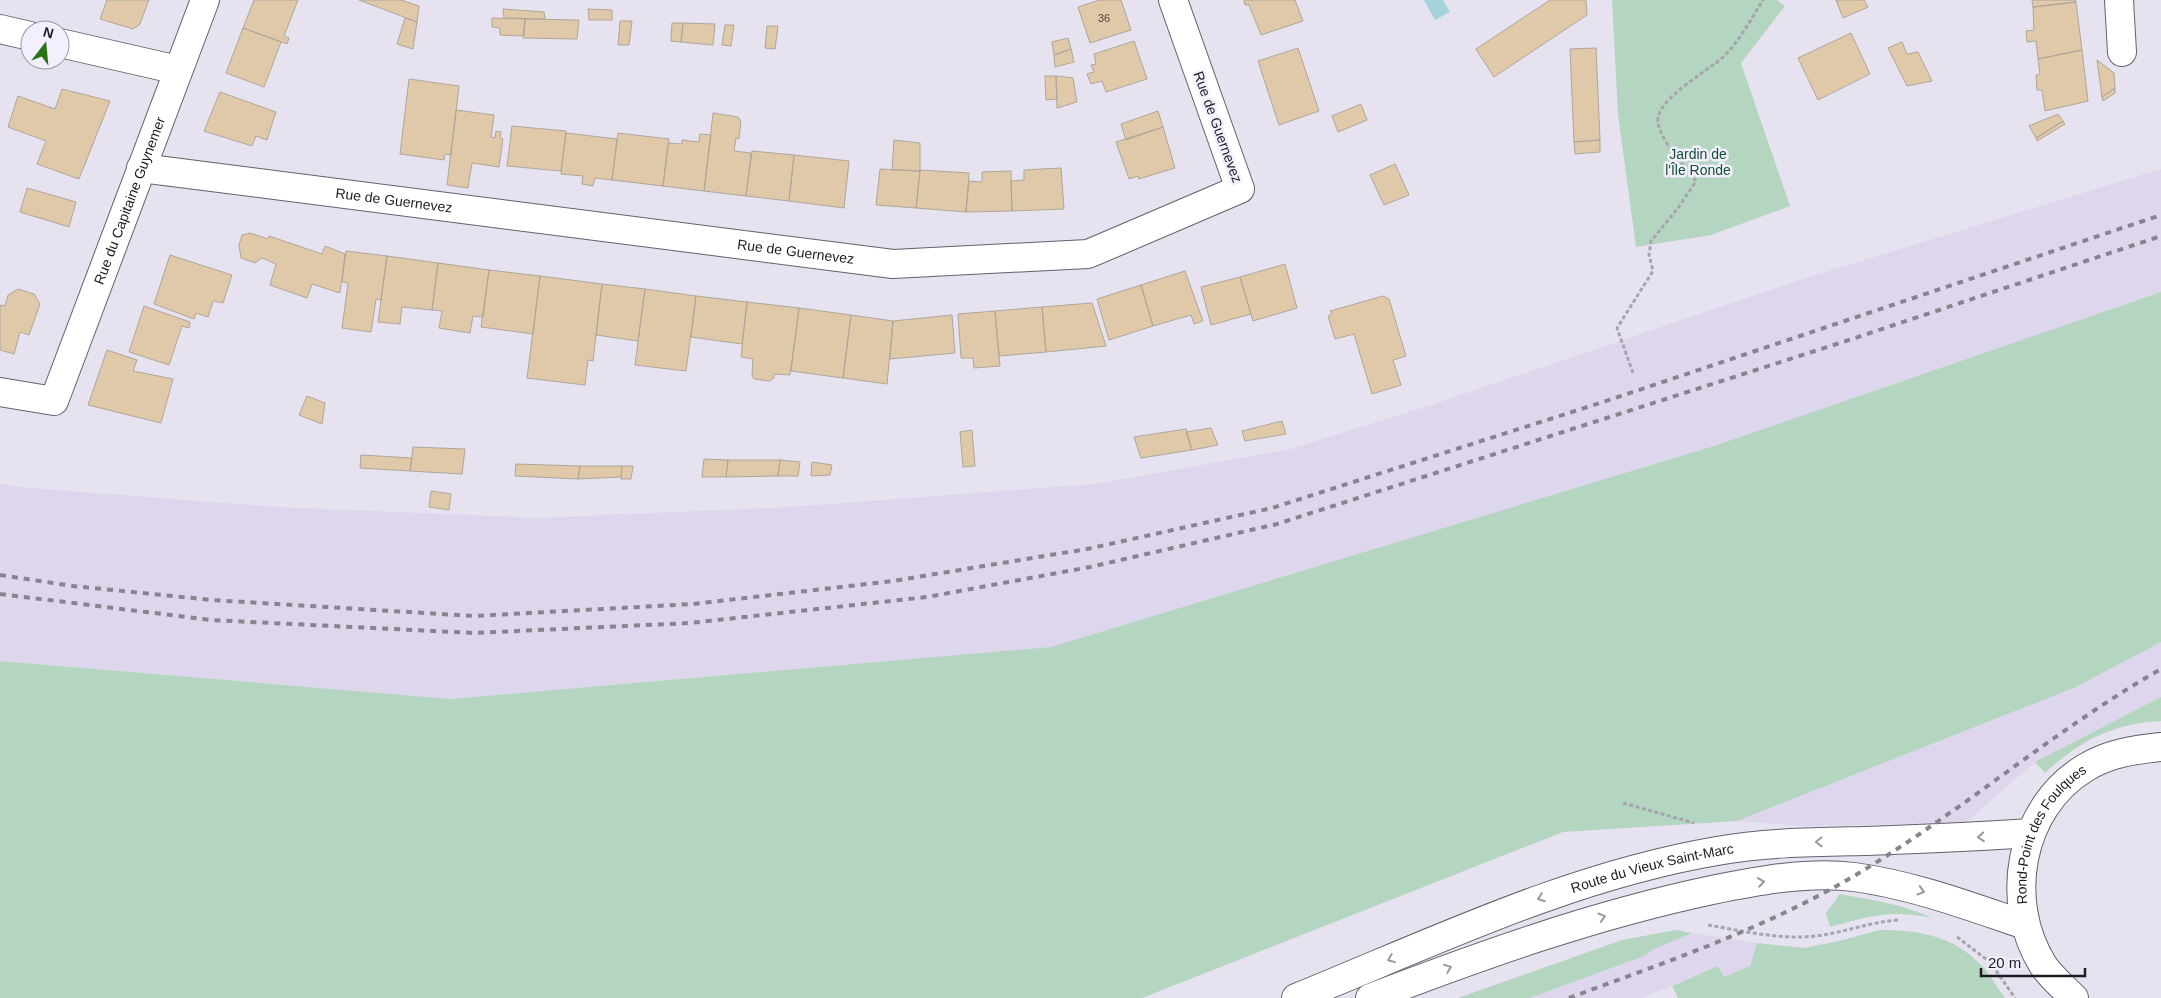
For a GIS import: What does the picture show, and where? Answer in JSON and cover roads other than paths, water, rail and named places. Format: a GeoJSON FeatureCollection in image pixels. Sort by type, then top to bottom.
{"type":"FeatureCollection","features":[{"type":"Feature","properties":{"kind":"street","name":"Rue du Capitaine Guynemer"},"geometry":{"type":"LineString","coordinates":[[0,392],[54,401],[205,0]]}},
{"type":"Feature","properties":{"kind":"street","name":"Rue de Guernevez"},"geometry":{"type":"LineString","coordinates":[[141,168],[893,264],[1088,254],[1240,189],[1173,0]]}},
{"type":"Feature","properties":{"kind":"street"},"geometry":{"type":"LineString","coordinates":[[2119,0],[2122,52]]}},
{"type":"Feature","properties":{"kind":"street"},"geometry":{"type":"LineString","coordinates":[[0,29],[20,34]]}},
{"type":"Feature","properties":{"kind":"street"},"geometry":{"type":"LineString","coordinates":[[70,45],[178,70]]}},
{"type":"Feature","properties":{"kind":"street","name":"Rond-Point des Foulques"},"geometry":{"type":"LineString","coordinates":[[2074,998],[2043,965],[2025,925],[2020,878],[2030,833],[2052,796],[2085,768],[2124,751],[2161,747]]}},
{"type":"Feature","properties":{"kind":"street","name":"Route du Vieux Saint-Marc"},"geometry":{"type":"LineString","coordinates":[[1296,998],[1535,900],[1584,883],[1654,863],[1774,843],[1922,839],[2030,833]]}},
{"type":"Feature","properties":{"kind":"street"},"geometry":{"type":"LineString","coordinates":[[1370,998],[1495,952],[1602,916],[1694,894],[1781,879],[1853,877],[1872,880],[1951,900],[2025,925]]}},
{"type":"Feature","properties":{"kind":"water"},"geometry":{"type":"Polygon","coordinates":[[[1424,0],[1443,0],[1450,12],[1435,20],[1424,0]]]}},
{"type":"Feature","properties":{"kind":"railway"},"geometry":{"type":"LineString","coordinates":[[0,575],[73,586],[212,600],[474,616],[693,604],[893,581],[1087,549],[1272,508],[1600,403],[2161,215]]}},
{"type":"Feature","properties":{"kind":"railway"},"geometry":{"type":"LineString","coordinates":[[0,594],[211,620],[474,633],[690,623],[927,597],[1090,567],[1277,524],[1846,341],[2161,236]]}},
{"type":"Feature","properties":{"kind":"railway"},"geometry":{"type":"LineString","coordinates":[[1569,998],[1678,958],[1750,928],[1820,895],[1893,852],[2083,718],[2161,669]]}},
{"type":"Feature","properties":{"kind":"park label","name":"Jardin de l'Île Ronde"},"geometry":{"type":"Point","coordinates":[1698,162]}}]}
